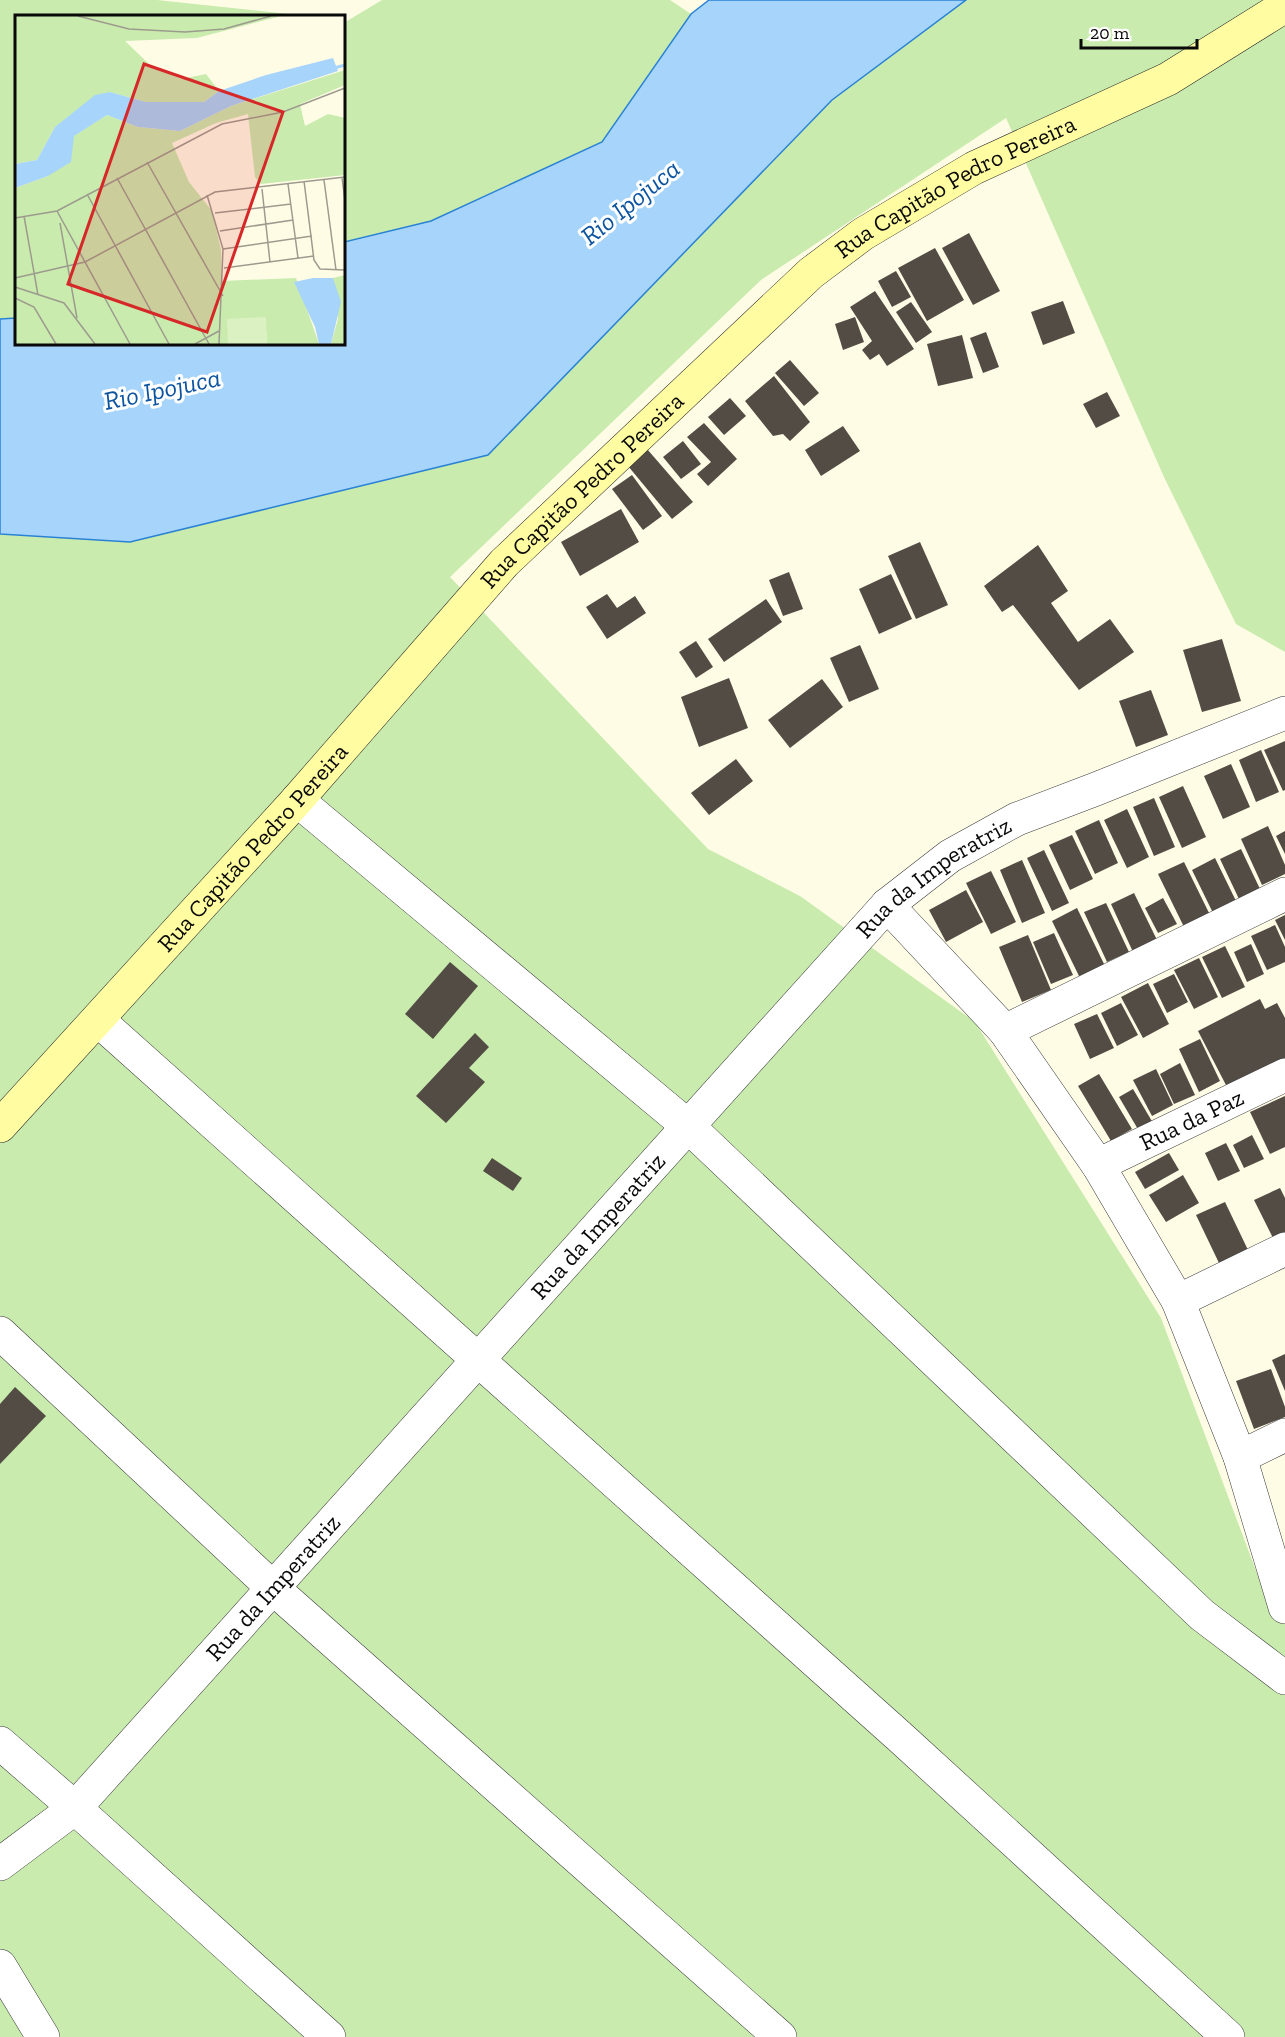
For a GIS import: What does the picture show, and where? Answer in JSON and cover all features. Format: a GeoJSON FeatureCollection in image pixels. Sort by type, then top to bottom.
{"type":"FeatureCollection","features":[{"type":"Feature","properties":{"kind":"street","name":"Rua Capitão Pedro Pereira"},"geometry":{"type":"LineString","coordinates":[[0,1126],[297,801],[504,563],[811,273],[863,234],[974,168],[1168,80],[1285,6]]}},
{"type":"Feature","properties":{"kind":"street","name":"Rua da Imperatriz"},"geometry":{"type":"LineString","coordinates":[[0,1864],[75,1808],[887,905],[950,856],[1017,819],[1285,713]]}},
{"type":"Feature","properties":{"kind":"street"},"geometry":{"type":"LineString","coordinates":[[297,801],[689,1127],[1202,1615],[1285,1678]]}},
{"type":"Feature","properties":{"kind":"street"},"geometry":{"type":"LineString","coordinates":[[1005,1031],[1285,894]]}},
{"type":"Feature","properties":{"kind":"street"},"geometry":{"type":"LineString","coordinates":[[887,905],[1005,1031],[1098,1165],[1178,1301],[1240,1457],[1285,1607]]}},
{"type":"Feature","properties":{"kind":"street"},"geometry":{"type":"LineString","coordinates":[[98,1020],[900,1737],[1228,2037]]}},
{"type":"Feature","properties":{"kind":"street","name":"Rua da Paz"},"geometry":{"type":"LineString","coordinates":[[1098,1165],[1285,1075]]}},
{"type":"Feature","properties":{"kind":"street"},"geometry":{"type":"LineString","coordinates":[[1178,1301],[1285,1249]]}},
{"type":"Feature","properties":{"kind":"street"},"geometry":{"type":"LineString","coordinates":[[0,1333],[274,1589],[780,2037]]}},
{"type":"Feature","properties":{"kind":"street"},"geometry":{"type":"LineString","coordinates":[[1240,1457],[1285,1435]]}},
{"type":"Feature","properties":{"kind":"street"},"geometry":{"type":"LineString","coordinates":[[0,1743],[329,2037]]}},
{"type":"Feature","properties":{"kind":"street"},"geometry":{"type":"LineString","coordinates":[[0,1966],[43,2037]]}},
{"type":"Feature","properties":{"kind":"green space"},"geometry":{"type":"Polygon","coordinates":[[[0,0],[157,0],[298,15],[15,15],[15,318],[0,319],[0,0]]]}},
{"type":"Feature","properties":{"kind":"green space"},"geometry":{"type":"Polygon","coordinates":[[[382,0],[670,0],[691,14],[602,142],[431,221],[345,242],[345,21],[382,0]]]}},
{"type":"Feature","properties":{"kind":"green space"},"geometry":{"type":"Polygon","coordinates":[[[953,0],[1285,0],[1285,652],[1236,624],[1164,477],[1006,118],[761,280],[450,577],[708,849],[800,896],[975,1022],[1161,1318],[1258,1576],[1285,1565],[1285,2037],[0,2037],[0,534],[130,542],[832,100],[953,0]]]}},
{"type":"Feature","properties":{"kind":"water","name":"Rio Ipojuca"},"geometry":{"type":"Polygon","coordinates":[[[709,0],[966,0],[832,100],[488,455],[130,542],[0,534],[0,319],[15,318],[15,345],[345,345],[345,242],[431,221],[602,142],[691,14],[709,0]]]}},
{"type":"Feature","properties":{"kind":"building"},"geometry":{"type":"Polygon","coordinates":[[[969,233],[1000,291],[973,305],[942,248],[969,233]]]}},
{"type":"Feature","properties":{"kind":"building"},"geometry":{"type":"Polygon","coordinates":[[[935,248],[964,300],[927,321],[898,268],[935,248]]]}},
{"type":"Feature","properties":{"kind":"building"},"geometry":{"type":"Polygon","coordinates":[[[896,271],[911,297],[892,307],[878,281],[896,271]]]}},
{"type":"Feature","properties":{"kind":"building"},"geometry":{"type":"Polygon","coordinates":[[[875,291],[914,349],[887,366],[879,354],[870,360],[862,350],[872,341],[850,307],[875,291]]]}},
{"type":"Feature","properties":{"kind":"building"},"geometry":{"type":"Polygon","coordinates":[[[1063,301],[1075,333],[1043,345],[1031,312],[1063,301]]]}},
{"type":"Feature","properties":{"kind":"building"},"geometry":{"type":"Polygon","coordinates":[[[911,302],[932,332],[916,343],[896,312],[911,302]]]}},
{"type":"Feature","properties":{"kind":"building"},"geometry":{"type":"Polygon","coordinates":[[[855,317],[864,342],[843,350],[835,324],[855,317]]]}},
{"type":"Feature","properties":{"kind":"building"},"geometry":{"type":"Polygon","coordinates":[[[986,332],[999,367],[983,373],[970,338],[986,332]]]}},
{"type":"Feature","properties":{"kind":"building"},"geometry":{"type":"Polygon","coordinates":[[[962,335],[973,378],[938,386],[927,344],[962,335]]]}},
{"type":"Feature","properties":{"kind":"building"},"geometry":{"type":"Polygon","coordinates":[[[790,360],[819,393],[804,406],[775,373],[790,360]]]}},
{"type":"Feature","properties":{"kind":"building"},"geometry":{"type":"Polygon","coordinates":[[[774,376],[810,422],[790,441],[783,434],[773,436],[745,401],[774,376]]]}},
{"type":"Feature","properties":{"kind":"building"},"geometry":{"type":"Polygon","coordinates":[[[1107,392],[1120,416],[1096,428],[1083,404],[1107,392]]]}},
{"type":"Feature","properties":{"kind":"building"},"geometry":{"type":"Polygon","coordinates":[[[730,398],[746,416],[724,435],[708,417],[730,398]]]}},
{"type":"Feature","properties":{"kind":"building"},"geometry":{"type":"Polygon","coordinates":[[[704,423],[737,459],[708,486],[697,474],[711,462],[687,437],[704,423]]]}},
{"type":"Feature","properties":{"kind":"building"},"geometry":{"type":"Polygon","coordinates":[[[843,426],[860,451],[821,476],[805,450],[843,426]]]}},
{"type":"Feature","properties":{"kind":"building"},"geometry":{"type":"Polygon","coordinates":[[[683,441],[701,464],[681,479],[663,457],[683,441]]]}},
{"type":"Feature","properties":{"kind":"building"},"geometry":{"type":"Polygon","coordinates":[[[647,449],[693,502],[672,519],[628,466],[647,449]]]}},
{"type":"Feature","properties":{"kind":"building"},"geometry":{"type":"Polygon","coordinates":[[[632,475],[662,516],[643,530],[612,489],[632,475]]]}},
{"type":"Feature","properties":{"kind":"building"},"geometry":{"type":"Polygon","coordinates":[[[621,509],[639,542],[580,576],[561,542],[621,509]]]}},
{"type":"Feature","properties":{"kind":"building"},"geometry":{"type":"Polygon","coordinates":[[[920,542],[948,605],[916,619],[888,556],[920,542]]]}},
{"type":"Feature","properties":{"kind":"building"},"geometry":{"type":"Polygon","coordinates":[[[1038,545],[1068,591],[1051,603],[1078,642],[1110,619],[1134,652],[1079,690],[1013,605],[1002,612],[984,586],[1038,545]]]}},
{"type":"Feature","properties":{"kind":"building"},"geometry":{"type":"Polygon","coordinates":[[[789,572],[803,609],[783,616],[769,580],[789,572]]]}},
{"type":"Feature","properties":{"kind":"building"},"geometry":{"type":"Polygon","coordinates":[[[891,574],[912,619],[879,634],[859,589],[891,574]]]}},
{"type":"Feature","properties":{"kind":"building"},"geometry":{"type":"Polygon","coordinates":[[[607,594],[617,608],[635,596],[646,613],[607,639],[586,607],[607,594]]]}},
{"type":"Feature","properties":{"kind":"building"},"geometry":{"type":"Polygon","coordinates":[[[766,599],[782,622],[724,662],[708,639],[766,599]]]}},
{"type":"Feature","properties":{"kind":"building"},"geometry":{"type":"Polygon","coordinates":[[[1222,639],[1241,701],[1202,712],[1183,650],[1222,639]]]}},
{"type":"Feature","properties":{"kind":"building"},"geometry":{"type":"Polygon","coordinates":[[[696,641],[713,667],[696,678],[679,652],[696,641]]]}},
{"type":"Feature","properties":{"kind":"building"},"geometry":{"type":"Polygon","coordinates":[[[860,645],[879,689],[849,702],[830,658],[860,645]]]}},
{"type":"Feature","properties":{"kind":"building"},"geometry":{"type":"Polygon","coordinates":[[[729,678],[748,728],[699,747],[681,697],[729,678]]]}},
{"type":"Feature","properties":{"kind":"building"},"geometry":{"type":"Polygon","coordinates":[[[822,679],[843,707],[790,748],[768,720],[822,679]]]}},
{"type":"Feature","properties":{"kind":"building"},"geometry":{"type":"Polygon","coordinates":[[[1151,690],[1168,735],[1136,747],[1119,701],[1151,690]]]}},
{"type":"Feature","properties":{"kind":"building"},"geometry":{"type":"Polygon","coordinates":[[[1285,741],[1285,790],[1283,791],[1264,750],[1285,741]]]}},
{"type":"Feature","properties":{"kind":"building"},"geometry":{"type":"Polygon","coordinates":[[[1261,750],[1279,792],[1256,802],[1239,760],[1261,750]]]}},
{"type":"Feature","properties":{"kind":"building"},"geometry":{"type":"Polygon","coordinates":[[[736,759],[753,781],[709,815],[691,793],[736,759]]]}},
{"type":"Feature","properties":{"kind":"building"},"geometry":{"type":"Polygon","coordinates":[[[1231,764],[1250,807],[1223,819],[1204,776],[1231,764]]]}},
{"type":"Feature","properties":{"kind":"building"},"geometry":{"type":"Polygon","coordinates":[[[1183,786],[1206,837],[1182,848],[1159,797],[1183,786]]]}},
{"type":"Feature","properties":{"kind":"building"},"geometry":{"type":"Polygon","coordinates":[[[1154,798],[1175,847],[1154,856],[1133,807],[1154,798]]]}},
{"type":"Feature","properties":{"kind":"building"},"geometry":{"type":"Polygon","coordinates":[[[1127,809],[1149,857],[1127,868],[1104,820],[1127,809]]]}},
{"type":"Feature","properties":{"kind":"building"},"geometry":{"type":"Polygon","coordinates":[[[1099,820],[1118,863],[1095,874],[1075,831],[1099,820]]]}},
{"type":"Feature","properties":{"kind":"building"},"geometry":{"type":"Polygon","coordinates":[[[1268,826],[1285,865],[1285,874],[1262,885],[1241,839],[1268,826]]]}},
{"type":"Feature","properties":{"kind":"building"},"geometry":{"type":"Polygon","coordinates":[[[1285,831],[1285,854],[1276,836],[1285,831]]]}},
{"type":"Feature","properties":{"kind":"building"},"geometry":{"type":"Polygon","coordinates":[[[1072,835],[1093,879],[1070,890],[1049,845],[1072,835]]]}},
{"type":"Feature","properties":{"kind":"building"},"geometry":{"type":"Polygon","coordinates":[[[1241,849],[1260,889],[1239,899],[1220,859],[1241,849]]]}},
{"type":"Feature","properties":{"kind":"building"},"geometry":{"type":"Polygon","coordinates":[[[1044,850],[1069,903],[1052,911],[1027,858],[1044,850]]]}},
{"type":"Feature","properties":{"kind":"building"},"geometry":{"type":"Polygon","coordinates":[[[1215,858],[1236,901],[1213,913],[1192,870],[1215,858]]]}},
{"type":"Feature","properties":{"kind":"building"},"geometry":{"type":"Polygon","coordinates":[[[1022,860],[1045,913],[1022,923],[1000,870],[1022,860]]]}},
{"type":"Feature","properties":{"kind":"building"},"geometry":{"type":"Polygon","coordinates":[[[1184,862],[1211,917],[1185,929],[1158,874],[1184,862]]]}},
{"type":"Feature","properties":{"kind":"building"},"geometry":{"type":"Polygon","coordinates":[[[991,871],[1016,922],[991,934],[966,883],[991,871]]]}},
{"type":"Feature","properties":{"kind":"building"},"geometry":{"type":"Polygon","coordinates":[[[966,890],[983,922],[946,942],[929,910],[966,890]]]}},
{"type":"Feature","properties":{"kind":"building"},"geometry":{"type":"Polygon","coordinates":[[[1134,893],[1157,940],[1133,952],[1111,904],[1134,893]]]}},
{"type":"Feature","properties":{"kind":"building"},"geometry":{"type":"Polygon","coordinates":[[[1163,898],[1177,924],[1158,933],[1145,908],[1163,898]]]}},
{"type":"Feature","properties":{"kind":"building"},"geometry":{"type":"Polygon","coordinates":[[[1106,903],[1129,952],[1107,962],[1084,912],[1106,903]]]}},
{"type":"Feature","properties":{"kind":"building"},"geometry":{"type":"Polygon","coordinates":[[[1077,908],[1105,966],[1080,978],[1052,921],[1077,908]]]}},
{"type":"Feature","properties":{"kind":"building"},"geometry":{"type":"Polygon","coordinates":[[[1285,915],[1285,940],[1275,920],[1285,915]]]}},
{"type":"Feature","properties":{"kind":"building"},"geometry":{"type":"Polygon","coordinates":[[[1275,925],[1285,947],[1285,962],[1267,970],[1251,936],[1275,925]]]}},
{"type":"Feature","properties":{"kind":"building"},"geometry":{"type":"Polygon","coordinates":[[[1054,933],[1073,975],[1051,984],[1033,942],[1054,933]]]}},
{"type":"Feature","properties":{"kind":"building"},"geometry":{"type":"Polygon","coordinates":[[[1028,935],[1051,990],[1022,1002],[999,947],[1028,935]]]}},
{"type":"Feature","properties":{"kind":"building"},"geometry":{"type":"Polygon","coordinates":[[[1251,944],[1264,974],[1247,982],[1234,952],[1251,944]]]}},
{"type":"Feature","properties":{"kind":"building"},"geometry":{"type":"Polygon","coordinates":[[[1225,946],[1245,987],[1222,998],[1202,957],[1225,946]]]}},
{"type":"Feature","properties":{"kind":"building"},"geometry":{"type":"Polygon","coordinates":[[[1199,958],[1218,997],[1194,1009],[1174,970],[1199,958]]]}},
{"type":"Feature","properties":{"kind":"building"},"geometry":{"type":"Polygon","coordinates":[[[450,962],[478,986],[433,1039],[405,1014],[450,962]]]}},
{"type":"Feature","properties":{"kind":"building"},"geometry":{"type":"Polygon","coordinates":[[[1174,974],[1188,1002],[1167,1013],[1153,984],[1174,974]]]}},
{"type":"Feature","properties":{"kind":"building"},"geometry":{"type":"Polygon","coordinates":[[[1148,983],[1169,1024],[1143,1038],[1121,997],[1148,983]]]}},
{"type":"Feature","properties":{"kind":"building"},"geometry":{"type":"Polygon","coordinates":[[[1260,999],[1265,1009],[1277,1003],[1285,1018],[1285,1058],[1227,1087],[1198,1031],[1260,999]]]}},
{"type":"Feature","properties":{"kind":"building"},"geometry":{"type":"Polygon","coordinates":[[[1121,1003],[1138,1035],[1117,1046],[1101,1013],[1121,1003]]]}},
{"type":"Feature","properties":{"kind":"building"},"geometry":{"type":"Polygon","coordinates":[[[1097,1014],[1114,1048],[1090,1059],[1074,1024],[1097,1014]]]}},
{"type":"Feature","properties":{"kind":"building"},"geometry":{"type":"Polygon","coordinates":[[[475,1033],[489,1047],[469,1068],[485,1082],[446,1123],[416,1096],[475,1033]]]}},
{"type":"Feature","properties":{"kind":"building"},"geometry":{"type":"Polygon","coordinates":[[[1200,1039],[1220,1081],[1199,1092],[1179,1049],[1200,1039]]]}},
{"type":"Feature","properties":{"kind":"building"},"geometry":{"type":"Polygon","coordinates":[[[1180,1063],[1195,1095],[1174,1104],[1160,1074],[1180,1063]]]}},
{"type":"Feature","properties":{"kind":"building"},"geometry":{"type":"Polygon","coordinates":[[[1156,1069],[1173,1105],[1152,1116],[1133,1080],[1156,1069]]]}},
{"type":"Feature","properties":{"kind":"building"},"geometry":{"type":"Polygon","coordinates":[[[1099,1074],[1132,1129],[1111,1141],[1078,1086],[1099,1074]]]}},
{"type":"Feature","properties":{"kind":"building"},"geometry":{"type":"Polygon","coordinates":[[[1133,1089],[1153,1123],[1139,1131],[1119,1097],[1133,1089]]]}},
{"type":"Feature","properties":{"kind":"building"},"geometry":{"type":"Polygon","coordinates":[[[1285,1096],[1285,1147],[1270,1154],[1250,1112],[1285,1096]]]}},
{"type":"Feature","properties":{"kind":"building"},"geometry":{"type":"Polygon","coordinates":[[[1252,1135],[1264,1159],[1244,1168],[1233,1145],[1252,1135]]]}},
{"type":"Feature","properties":{"kind":"building"},"geometry":{"type":"Polygon","coordinates":[[[1226,1143],[1240,1171],[1218,1181],[1205,1153],[1226,1143]]]}},
{"type":"Feature","properties":{"kind":"building"},"geometry":{"type":"Polygon","coordinates":[[[1169,1153],[1179,1170],[1145,1189],[1135,1172],[1169,1153]]]}},
{"type":"Feature","properties":{"kind":"building"},"geometry":{"type":"Polygon","coordinates":[[[492,1158],[522,1178],[513,1191],[483,1171],[492,1158]]]}},
{"type":"Feature","properties":{"kind":"building"},"geometry":{"type":"Polygon","coordinates":[[[1183,1175],[1199,1203],[1166,1222],[1149,1195],[1183,1175]]]}},
{"type":"Feature","properties":{"kind":"building"},"geometry":{"type":"Polygon","coordinates":[[[1280,1188],[1285,1198],[1285,1235],[1274,1240],[1254,1200],[1280,1188]]]}},
{"type":"Feature","properties":{"kind":"building"},"geometry":{"type":"Polygon","coordinates":[[[1225,1202],[1248,1250],[1219,1263],[1196,1215],[1225,1202]]]}},
{"type":"Feature","properties":{"kind":"building"},"geometry":{"type":"Polygon","coordinates":[[[1285,1354],[1285,1391],[1272,1360],[1285,1354]]]}},
{"type":"Feature","properties":{"kind":"building"},"geometry":{"type":"Polygon","coordinates":[[[1271,1369],[1285,1407],[1285,1417],[1254,1429],[1236,1381],[1271,1369]]]}},
{"type":"Feature","properties":{"kind":"building"},"geometry":{"type":"Polygon","coordinates":[[[15,1387],[46,1416],[0,1464],[0,1404],[15,1387]]]}}]}
